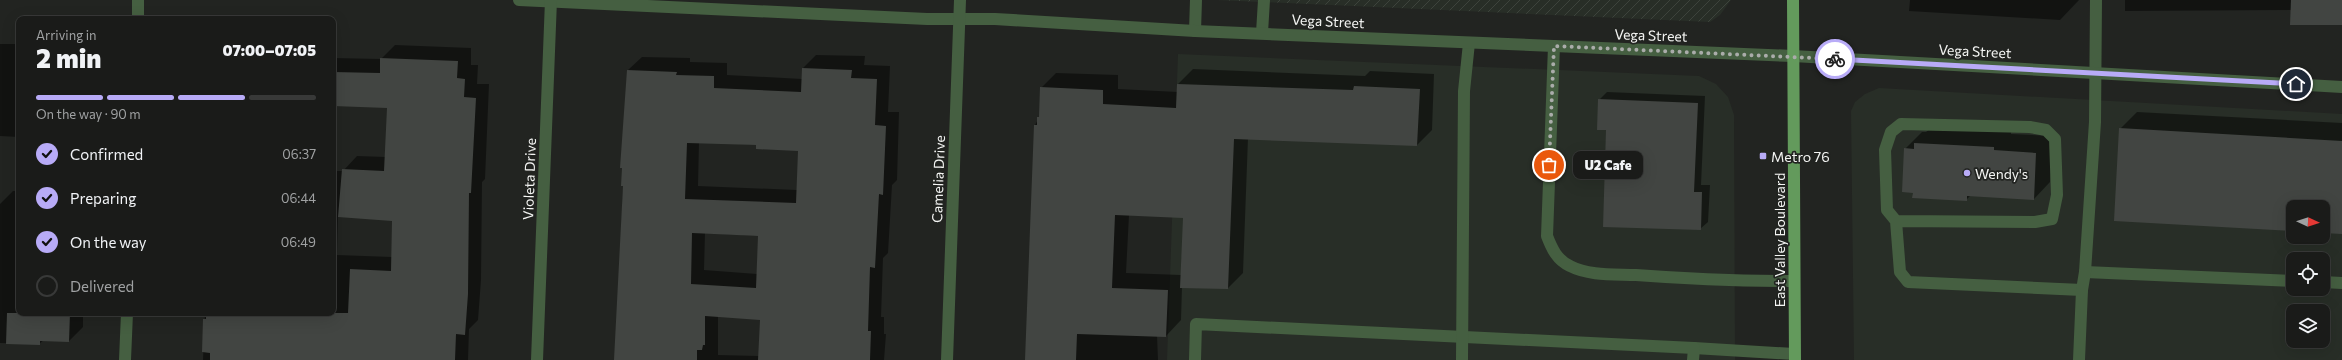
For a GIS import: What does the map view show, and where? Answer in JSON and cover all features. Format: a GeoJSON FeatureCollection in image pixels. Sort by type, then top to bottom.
{"type":"FeatureCollection","features":[{"type":"Feature","properties":{"kind":"main road","name":"East Valley Boulevard"},"geometry":{"type":"LineString","coordinates":[[1793,0],[1794,357]]}},
{"type":"Feature","properties":{"kind":"street"},"geometry":{"type":"LineString","coordinates":[[138,0],[138,16]]}},
{"type":"Feature","properties":{"kind":"street","name":"Vega Street"},"geometry":{"type":"LineString","coordinates":[[519,0],[959,20],[995,19],[1195,31],[1793,56],[2342,87]]}},
{"type":"Feature","properties":{"kind":"street","name":"Camelia Drive"},"geometry":{"type":"LineString","coordinates":[[947,360],[960,0]]}},
{"type":"Feature","properties":{"kind":"street"},"geometry":{"type":"LineString","coordinates":[[1195,31],[1196,0]]}},
{"type":"Feature","properties":{"kind":"street"},"geometry":{"type":"LineString","coordinates":[[1262,33],[1264,0]]}},
{"type":"Feature","properties":{"kind":"street"},"geometry":{"type":"LineString","coordinates":[[2079,360],[2082,290],[2085,272],[2095,122],[2096,0]]}},
{"type":"Feature","properties":{"kind":"street","name":"Violeta Drive"},"geometry":{"type":"LineString","coordinates":[[537,360],[551,1]]}},
{"type":"Feature","properties":{"kind":"street"},"geometry":{"type":"LineString","coordinates":[[1462,360],[1464,91],[1469,43]]}},
{"type":"Feature","properties":{"kind":"street"},"geometry":{"type":"LineString","coordinates":[[1554,46],[1547,236],[1552,251],[1563,263],[1582,271],[1603,273],[1714,280],[1794,281]]}},
{"type":"Feature","properties":{"kind":"street"},"geometry":{"type":"LineString","coordinates":[[1896,220],[2036,222],[2052,218],[2057,195],[2055,139],[2046,130],[2030,127],[1901,124],[1891,132],[1886,150],[1887,210],[1896,220],[1900,272],[1908,282],[2082,290]]}},
{"type":"Feature","properties":{"kind":"street"},"geometry":{"type":"LineString","coordinates":[[2085,272],[2286,281]]}},
{"type":"Feature","properties":{"kind":"street"},"geometry":{"type":"LineString","coordinates":[[2330,282],[2342,283]]}},
{"type":"Feature","properties":{"kind":"street"},"geometry":{"type":"LineString","coordinates":[[125,360],[127,316]]}},
{"type":"Feature","properties":{"kind":"street"},"geometry":{"type":"LineString","coordinates":[[1195,360],[1196,324],[1462,337],[1693,354],[1794,357]]}},
{"type":"Feature","properties":{"kind":"shaded area"},"geometry":{"type":"Polygon","coordinates":[[[1218,0],[1731,0],[1720,15],[1710,22],[1218,0]]]}},
{"type":"Feature","properties":{"kind":"shaded area"},"geometry":{"type":"Polygon","coordinates":[[[1178,54],[1699,76],[1716,84],[1728,97],[1734,115],[1735,360],[1167,360],[1178,54]]]}},
{"type":"Feature","properties":{"kind":"shaded area"},"geometry":{"type":"Polygon","coordinates":[[[1879,88],[2342,114],[2342,360],[1854,360],[1851,111],[1855,102],[1865,94],[1879,88]]]}},
{"type":"Feature","properties":{"kind":"building"},"geometry":{"type":"Polygon","coordinates":[[[2291,0],[2342,0],[2342,25],[2290,25],[2291,0]]]}},
{"type":"Feature","properties":{"kind":"building"},"geometry":{"type":"Polygon","coordinates":[[[380,58],[458,61],[457,78],[465,79],[464,97],[476,98],[471,193],[469,193],[468,294],[465,335],[456,334],[455,360],[210,360],[210,353],[202,352],[203,319],[206,319],[206,316],[336,316],[336,313],[348,313],[350,269],[391,271],[392,221],[338,217],[342,169],[384,171],[387,108],[336,106],[336,72],[380,73],[380,58]]]}},
{"type":"Feature","properties":{"kind":"building"},"geometry":{"type":"Polygon","coordinates":[[[802,68],[852,70],[851,78],[877,79],[875,125],[886,126],[883,195],[879,194],[875,268],[870,267],[868,331],[871,331],[870,360],[758,360],[760,320],[705,316],[705,345],[703,345],[702,350],[697,350],[697,360],[614,360],[623,186],[621,186],[622,168],[620,168],[627,70],[677,72],[676,75],[714,76],[714,88],[801,92],[802,68]],[[687,143],[685,199],[796,203],[798,151],[756,149],[756,145],[687,143]],[[692,233],[691,284],[756,288],[758,236],[692,233]]]}},
{"type":"Feature","properties":{"kind":"building"},"geometry":{"type":"Polygon","coordinates":[[[1177,84],[1353,90],[1354,86],[1420,89],[1417,146],[1234,139],[1228,289],[1180,288],[1183,218],[1115,215],[1112,288],[1168,290],[1166,337],[1077,334],[1076,360],[1025,360],[1034,125],[1037,125],[1037,117],[1039,117],[1040,87],[1103,90],[1103,104],[1176,108],[1177,84]]]}},
{"type":"Feature","properties":{"kind":"building"},"geometry":{"type":"Polygon","coordinates":[[[1598,99],[1698,103],[1694,192],[1702,192],[1701,230],[1603,227],[1606,130],[1597,130],[1598,99]]]}},
{"type":"Feature","properties":{"kind":"building"},"geometry":{"type":"Polygon","coordinates":[[[2119,128],[2342,141],[2342,234],[2330,233],[2330,200],[2286,200],[2286,231],[2114,221],[2119,128]]]}},
{"type":"Feature","properties":{"kind":"building"},"geometry":{"type":"Polygon","coordinates":[[[1914,143],[1994,147],[1994,150],[2036,153],[2034,200],[1967,196],[1967,201],[1912,198],[1913,193],[1902,192],[1904,148],[1914,149],[1914,143]]]}},
{"type":"Feature","properties":{"kind":"building"},"geometry":{"type":"Polygon","coordinates":[[[7,313],[16,313],[16,316],[70,316],[69,342],[40,341],[40,345],[6,344],[7,313]]]}},
{"type":"Feature","properties":{"kind":"way so far"},"geometry":{"type":"LineString","coordinates":[[1549,165],[1554,46],[1835,59]]}},
{"type":"Feature","properties":{"kind":"place","name":"Metro 76"},"geometry":{"type":"Point","coordinates":[1763,156]}},
{"type":"Feature","properties":{"kind":"place","name":"U2 Cafe"},"geometry":{"type":"Point","coordinates":[1549,165]}},
{"type":"Feature","properties":{"kind":"place","name":"Wendy's"},"geometry":{"type":"Point","coordinates":[1967,173]}},
{"type":"Feature","properties":{"kind":"route"},"geometry":{"type":"LineString","coordinates":[[1835,59],[2296,84]]}}]}
